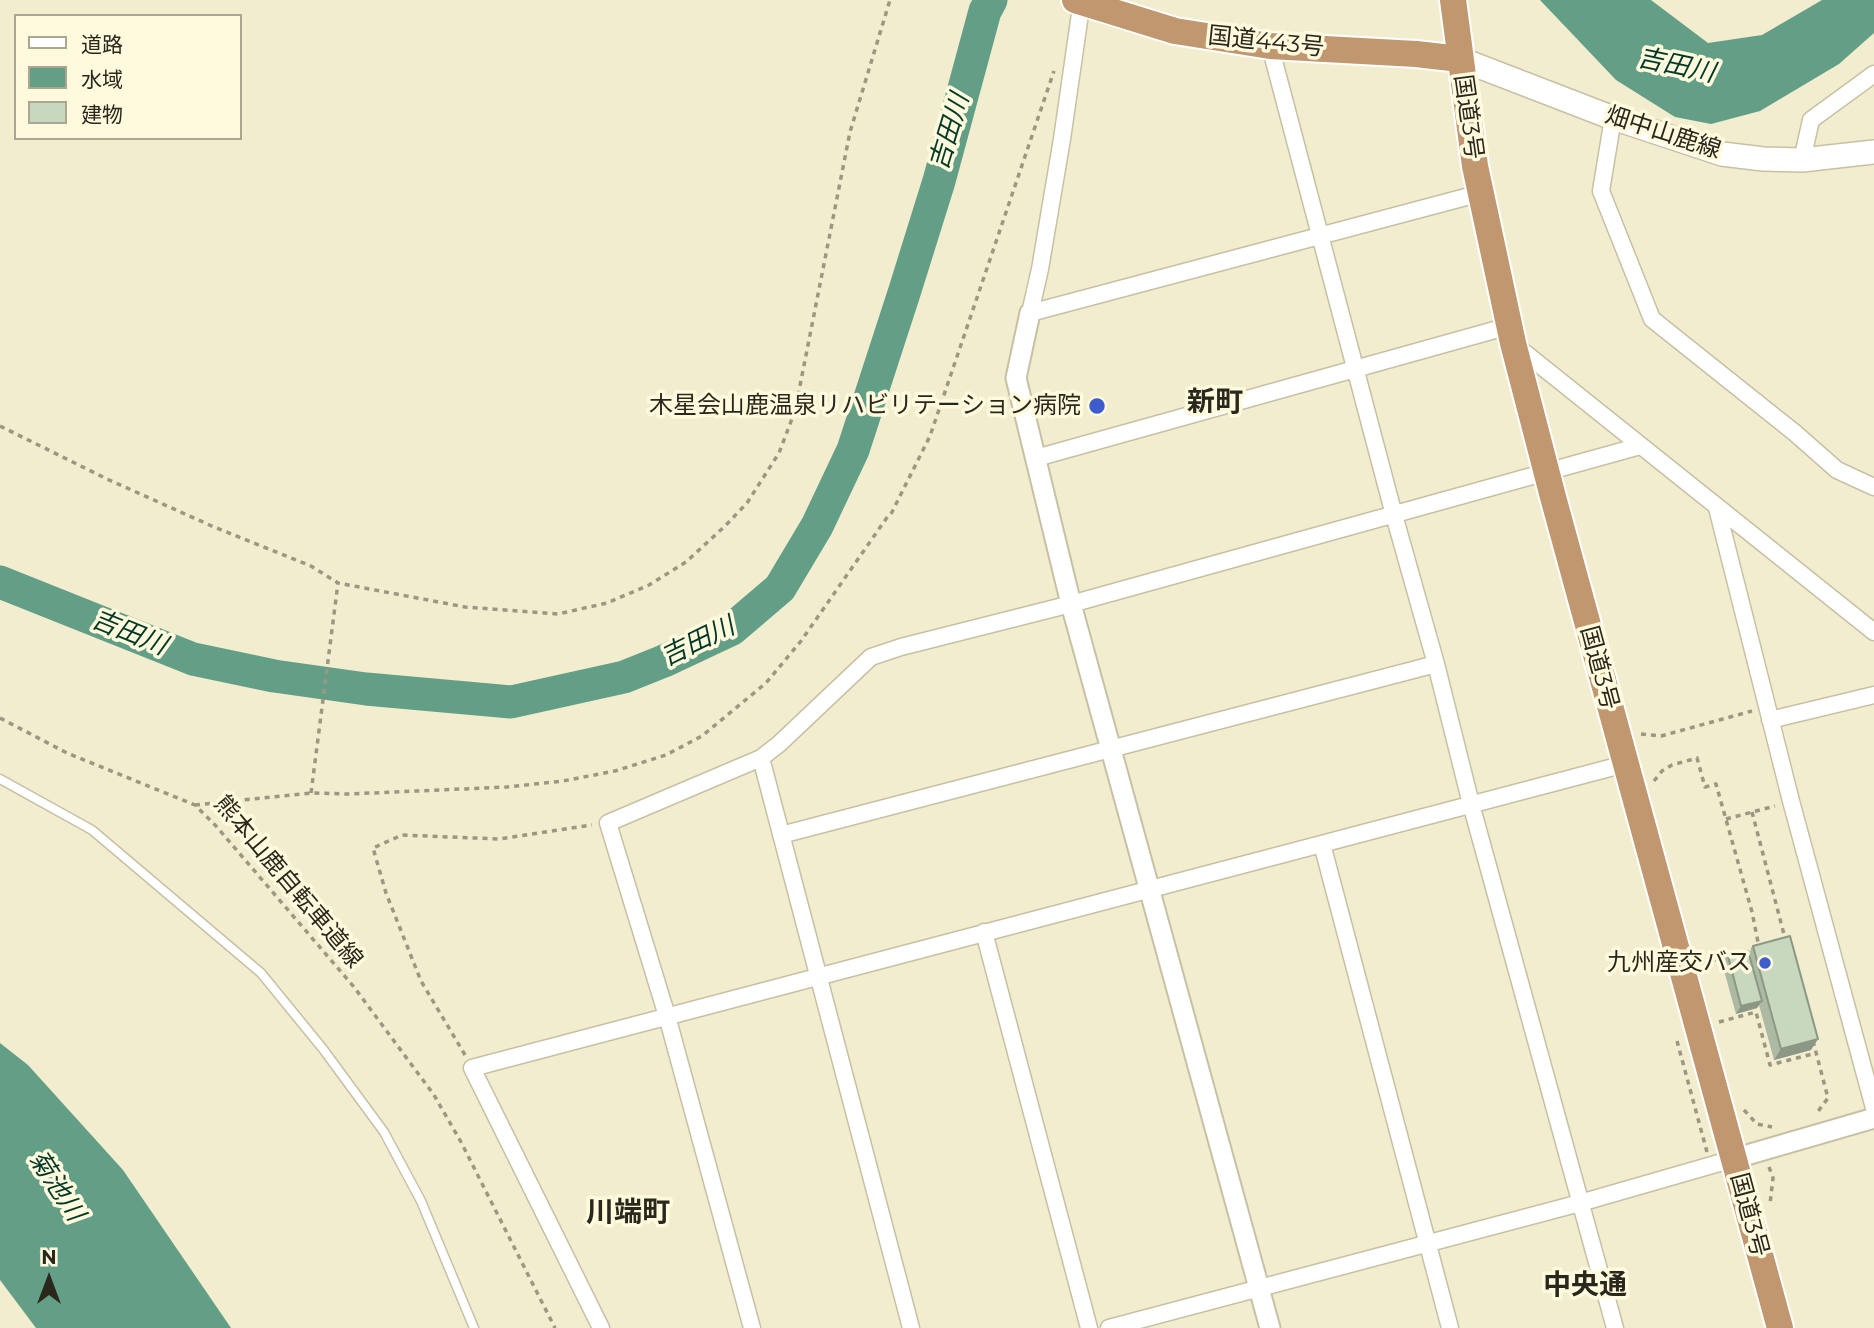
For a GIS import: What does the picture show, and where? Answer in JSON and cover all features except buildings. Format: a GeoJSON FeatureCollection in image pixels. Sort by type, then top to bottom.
{"type":"FeatureCollection","features":[{"type":"Feature","properties":{"kind":"highway","name":"国道3号"},"geometry":{"type":"LineString","coordinates":[[1453,0],[1475,166],[1511,335],[1546,472],[1636,770],[1733,1159],[1780,1328]]}},
{"type":"Feature","properties":{"kind":"highway","name":"国道443号"},"geometry":{"type":"LineString","coordinates":[[1079,1],[1175,31],[1270,46],[1416,54],[1460,60]]}},
{"type":"Feature","properties":{"kind":"main road","name":"畑中山鹿線"},"geometry":{"type":"LineString","coordinates":[[1460,60],[1613,118],[1722,154],[1802,160],[1874,152]]}},
{"type":"Feature","properties":{"kind":"street"},"geometry":{"type":"LineString","coordinates":[[1079,1],[1060,152],[1040,269],[1016,378],[1071,604],[1270,1328]]}},
{"type":"Feature","properties":{"kind":"street"},"geometry":{"type":"LineString","coordinates":[[1270,46],[1471,804],[1615,1328]]}},
{"type":"Feature","properties":{"kind":"street"},"geometry":{"type":"LineString","coordinates":[[1802,160],[1811,120],[1874,74]]}},
{"type":"Feature","properties":{"kind":"street"},"geometry":{"type":"LineString","coordinates":[[1613,118],[1601,191],[1652,319],[1837,470],[1874,487]]}},
{"type":"Feature","properties":{"kind":"street"},"geometry":{"type":"LineString","coordinates":[[1030,313],[1481,193]]}},
{"type":"Feature","properties":{"kind":"street"},"geometry":{"type":"LineString","coordinates":[[1035,457],[1355,369],[1511,335],[1640,446],[1874,632]]}},
{"type":"Feature","properties":{"kind":"street"},"geometry":{"type":"LineString","coordinates":[[752,1328],[667,1016],[608,822],[761,758],[871,657],[1640,446]]}},
{"type":"Feature","properties":{"kind":"street"},"geometry":{"type":"LineString","coordinates":[[1717,508],[1791,802],[1874,1108]]}},
{"type":"Feature","properties":{"kind":"street"},"geometry":{"type":"LineString","coordinates":[[781,835],[1436,664]]}},
{"type":"Feature","properties":{"kind":"street"},"geometry":{"type":"LineString","coordinates":[[1770,720],[1874,695]]}},
{"type":"Feature","properties":{"kind":"street"},"geometry":{"type":"LineString","coordinates":[[761,758],[911,1328]]}},
{"type":"Feature","properties":{"kind":"street"},"geometry":{"type":"LineString","coordinates":[[601,1328],[472,1068],[1471,804],[1636,770]]}},
{"type":"Feature","properties":{"kind":"street"},"geometry":{"type":"LineString","coordinates":[[1322,844],[1450,1328]]}},
{"type":"Feature","properties":{"kind":"street"},"geometry":{"type":"LineString","coordinates":[[984,932],[1089,1328]]}},
{"type":"Feature","properties":{"kind":"street"},"geometry":{"type":"LineString","coordinates":[[1109,1328],[1580,1203],[1874,1118]]}},
{"type":"Feature","properties":{"kind":"lane"},"geometry":{"type":"LineString","coordinates":[[0,779],[92,830],[261,973],[323,1049],[384,1132],[422,1201],[474,1328]]}},
{"type":"Feature","properties":{"kind":"path"},"geometry":{"type":"LineString","coordinates":[[0,426],[178,511],[311,566],[338,583],[465,607],[558,614],[607,603],[649,586],[686,562],[726,526],[747,503],[779,453],[794,411],[850,132],[890,0]]}},
{"type":"Feature","properties":{"kind":"path","name":"熊本山鹿自転車道線"},"geometry":{"type":"LineString","coordinates":[[195,805],[311,793],[349,794],[507,787],[563,781],[615,771],[666,755],[702,736],[766,683],[801,641],[891,514],[930,436],[1058,61]]}},
{"type":"Feature","properties":{"kind":"path"},"geometry":{"type":"LineString","coordinates":[[311,793],[338,583]]}},
{"type":"Feature","properties":{"kind":"path"},"geometry":{"type":"LineString","coordinates":[[1634,734],[1661,736],[1754,710]]}},
{"type":"Feature","properties":{"kind":"path"},"geometry":{"type":"LineString","coordinates":[[0,718],[67,753],[195,805]]}},
{"type":"Feature","properties":{"kind":"path"},"geometry":{"type":"LineString","coordinates":[[1636,770],[1650,788],[1662,771],[1672,765],[1697,758],[1705,787],[1716,784],[1752,912],[1759,947]]}},
{"type":"Feature","properties":{"kind":"path"},"geometry":{"type":"LineString","coordinates":[[1726,819],[1791,802]]}},
{"type":"Feature","properties":{"kind":"path","name":"熊本山鹿自転車道線"},"geometry":{"type":"LineString","coordinates":[[195,805],[354,986],[434,1095],[461,1142],[555,1328]]}},
{"type":"Feature","properties":{"kind":"path"},"geometry":{"type":"LineString","coordinates":[[1752,812],[1783,940],[1789,952]]}},
{"type":"Feature","properties":{"kind":"path"},"geometry":{"type":"LineString","coordinates":[[472,1068],[421,981],[386,893],[373,848],[402,835],[499,839],[608,822]]}},
{"type":"Feature","properties":{"kind":"path"},"geometry":{"type":"LineString","coordinates":[[1698,964],[1770,944]]}},
{"type":"Feature","properties":{"kind":"path"},"geometry":{"type":"LineString","coordinates":[[1714,1023],[1756,1012],[1770,1065],[1816,1053]]}},
{"type":"Feature","properties":{"kind":"path"},"geometry":{"type":"LineString","coordinates":[[1807,1117],[1819,1114],[1828,1098],[1812,1040]]}},
{"type":"Feature","properties":{"kind":"path"},"geometry":{"type":"LineString","coordinates":[[1739,1105],[1757,1124],[1772,1127],[1784,1124]]}},
{"type":"Feature","properties":{"kind":"water"},"geometry":{"type":"Polygon","coordinates":[[[1540,0],[1651,0],[1708,43],[1762,35],[1822,0],[1874,0],[1874,33],[1839,64],[1760,111],[1711,124],[1675,117],[1616,80],[1540,0]]]}},
{"type":"Feature","properties":{"kind":"water","name":"菊池川"},"geometry":{"type":"Polygon","coordinates":[[[0,1043],[28,1065],[123,1170],[231,1328],[36,1328],[0,1280],[0,1043]]]}},
{"type":"Feature","properties":{"kind":"waterway","name":"吉田川"},"geometry":{"type":"LineString","coordinates":[[0,582],[193,659],[274,676],[366,689],[511,702],[624,677],[732,629],[780,588],[817,526],[853,450],[939,181],[985,11],[991,0]]}},
{"type":"Feature","properties":{"kind":"place","name":"木星会山鹿温泉リハビリテーション病院"},"geometry":{"type":"Point","coordinates":[1097,406]}},
{"type":"Feature","properties":{"kind":"place","name":"九州産交バス"},"geometry":{"type":"Point","coordinates":[1765,963]}},
{"type":"Feature","properties":{"kind":"district","name":"新町"},"geometry":{"type":"Point","coordinates":[1215,403]}},
{"type":"Feature","properties":{"kind":"district","name":"川端町"},"geometry":{"type":"Point","coordinates":[628,1213]}},
{"type":"Feature","properties":{"kind":"district","name":"中央通"},"geometry":{"type":"Point","coordinates":[1585,1286]}}]}
